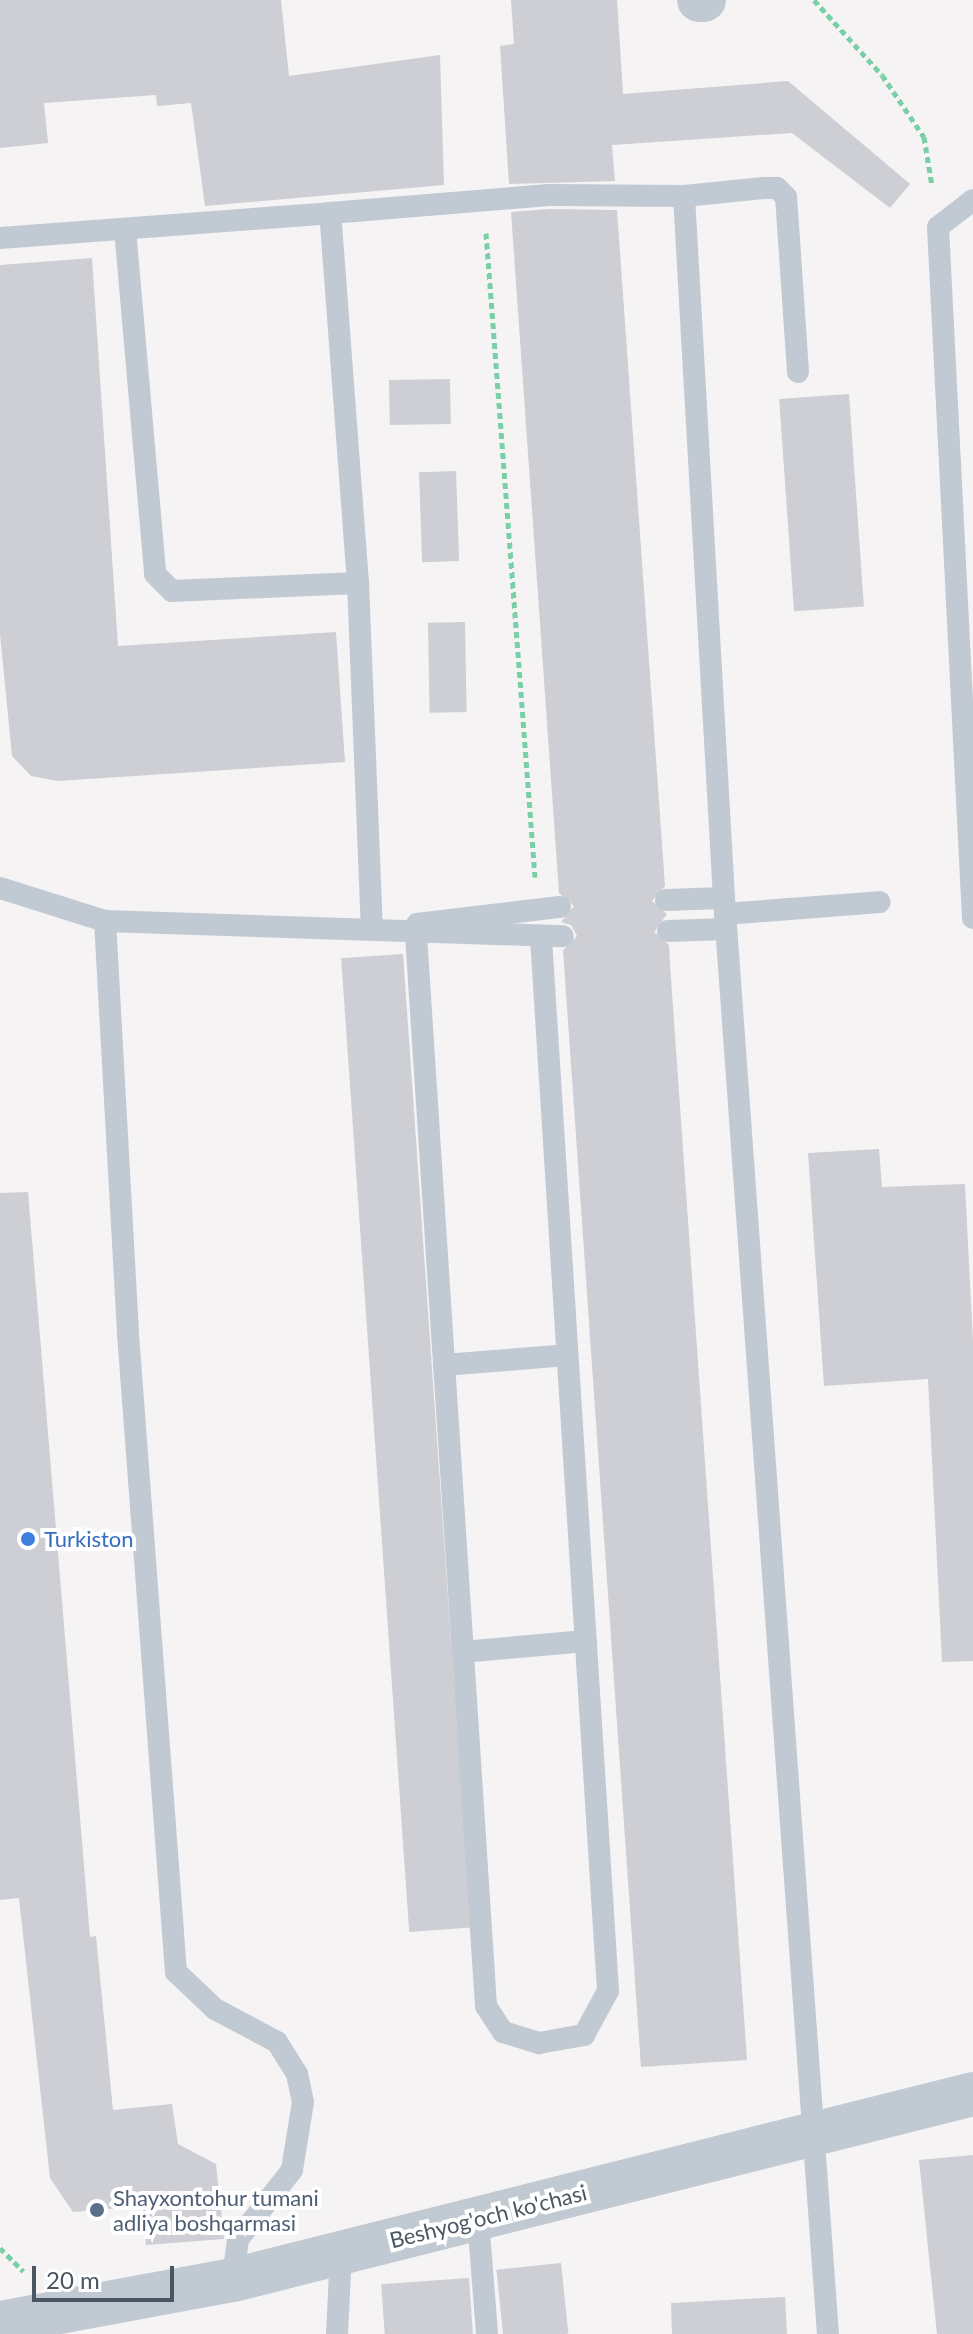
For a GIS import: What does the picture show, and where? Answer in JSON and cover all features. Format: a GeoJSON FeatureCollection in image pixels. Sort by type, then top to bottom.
{"type":"FeatureCollection","features":[{"type":"Feature","properties":{"kind":"street","name":"Beshyog'och ko'chasi"},"geometry":{"type":"LineString","coordinates":[[0,2323],[233,2280],[973,2094]]}},
{"type":"Feature","properties":{"kind":"lane"},"geometry":{"type":"LineString","coordinates":[[0,238],[549,195],[684,196],[777,188],[786,197],[798,372]]}},
{"type":"Feature","properties":{"kind":"lane"},"geometry":{"type":"LineString","coordinates":[[684,196],[725,914],[828,2334]]}},
{"type":"Feature","properties":{"kind":"lane"},"geometry":{"type":"LineString","coordinates":[[973,200],[938,227],[973,918]]}},
{"type":"Feature","properties":{"kind":"lane"},"geometry":{"type":"LineString","coordinates":[[330,213],[358,583],[372,929]]}},
{"type":"Feature","properties":{"kind":"lane"},"geometry":{"type":"LineString","coordinates":[[125,229],[155,574],[172,591],[358,583]]}},
{"type":"Feature","properties":{"kind":"lane"},"geometry":{"type":"LineString","coordinates":[[0,888],[105,921],[372,929],[416,935],[552,937],[567,1355],[608,1991],[584,2035],[539,2043],[503,2032],[486,2006],[416,935]]}},
{"type":"Feature","properties":{"kind":"lane"},"geometry":{"type":"LineString","coordinates":[[666,900],[725,914]]}},
{"type":"Feature","properties":{"kind":"lane"},"geometry":{"type":"LineString","coordinates":[[668,931],[725,914],[880,902]]}},
{"type":"Feature","properties":{"kind":"lane"},"geometry":{"type":"LineString","coordinates":[[372,929],[560,907]]}},
{"type":"Feature","properties":{"kind":"lane"},"geometry":{"type":"LineString","coordinates":[[105,921],[128,1334],[176,1972],[215,2009],[277,2042],[297,2074],[303,2102],[292,2170],[238,2239],[233,2280]]}},
{"type":"Feature","properties":{"kind":"lane"},"geometry":{"type":"LineString","coordinates":[[444,1365],[567,1355]]}},
{"type":"Feature","properties":{"kind":"lane"},"geometry":{"type":"LineString","coordinates":[[462,1652],[586,1641]]}},
{"type":"Feature","properties":{"kind":"lane"},"geometry":{"type":"LineString","coordinates":[[478,2219],[487,2334]]}},
{"type":"Feature","properties":{"kind":"lane"},"geometry":{"type":"LineString","coordinates":[[337,2334],[341,2253]]}},
{"type":"Feature","properties":{"kind":"path"},"geometry":{"type":"LineString","coordinates":[[814,0],[882,75],[924,137],[938,227]]}},
{"type":"Feature","properties":{"kind":"path"},"geometry":{"type":"LineString","coordinates":[[483,200],[537,909]]}},
{"type":"Feature","properties":{"kind":"building"},"geometry":{"type":"Polygon","coordinates":[[[0,0],[281,0],[289,76],[440,55],[444,185],[205,206],[191,103],[157,106],[156,95],[44,103],[48,143],[0,148],[0,0]]]}},
{"type":"Feature","properties":{"kind":"building"},"geometry":{"type":"Polygon","coordinates":[[[511,0],[617,0],[623,94],[788,81],[910,184],[890,208],[792,133],[612,145],[615,181],[509,184],[500,46],[514,44],[511,0]]]}},
{"type":"Feature","properties":{"kind":"building"},"geometry":{"type":"Polygon","coordinates":[[[617,210],[665,886],[652,901],[667,914],[654,932],[669,945],[747,2060],[641,2067],[563,950],[577,936],[571,925],[561,922],[574,906],[559,893],[511,212],[617,210]]]}},
{"type":"Feature","properties":{"kind":"building"},"geometry":{"type":"Polygon","coordinates":[[[92,258],[118,646],[336,632],[345,762],[58,781],[31,776],[12,756],[0,634],[0,265],[92,258]]]}},
{"type":"Feature","properties":{"kind":"building"},"geometry":{"type":"Polygon","coordinates":[[[450,379],[451,424],[390,425],[389,380],[450,379]]]}},
{"type":"Feature","properties":{"kind":"building"},"geometry":{"type":"Polygon","coordinates":[[[849,394],[864,606],[794,611],[779,399],[849,394]]]}},
{"type":"Feature","properties":{"kind":"building"},"geometry":{"type":"Polygon","coordinates":[[[456,471],[459,561],[422,562],[419,472],[456,471]]]}},
{"type":"Feature","properties":{"kind":"building"},"geometry":{"type":"Polygon","coordinates":[[[465,622],[467,712],[430,713],[428,623],[465,622]]]}},
{"type":"Feature","properties":{"kind":"building"},"geometry":{"type":"Polygon","coordinates":[[[403,954],[471,1928],[409,1932],[341,958],[403,954]]]}},
{"type":"Feature","properties":{"kind":"building"},"geometry":{"type":"Polygon","coordinates":[[[879,1149],[882,1187],[965,1184],[973,1341],[973,1661],[942,1662],[928,1379],[824,1386],[808,1153],[879,1149]]]}},
{"type":"Feature","properties":{"kind":"building"},"geometry":{"type":"Polygon","coordinates":[[[28,1192],[90,1937],[96,1936],[113,2110],[172,2104],[178,2144],[216,2164],[224,2239],[146,2245],[143,2206],[73,2212],[50,2178],[19,1898],[0,1900],[0,1193],[28,1192]]]}},
{"type":"Feature","properties":{"kind":"building"},"geometry":{"type":"Polygon","coordinates":[[[973,2155],[973,2334],[937,2334],[919,2160],[973,2155]]]}},
{"type":"Feature","properties":{"kind":"building"},"geometry":{"type":"Polygon","coordinates":[[[561,2263],[568,2334],[503,2334],[496,2270],[561,2263]]]}},
{"type":"Feature","properties":{"kind":"building"},"geometry":{"type":"Polygon","coordinates":[[[469,2278],[473,2334],[385,2334],[381,2284],[469,2278]]]}},
{"type":"Feature","properties":{"kind":"building"},"geometry":{"type":"Polygon","coordinates":[[[785,2297],[787,2334],[672,2334],[671,2303],[785,2297]]]}},
{"type":"Feature","properties":{"kind":"place","name":"Turkiston"},"geometry":{"type":"Point","coordinates":[28,1539]}},
{"type":"Feature","properties":{"kind":"place","name":"Shayxontohur tumani adliya boshqarmasi"},"geometry":{"type":"Point","coordinates":[97,2210]}}]}
